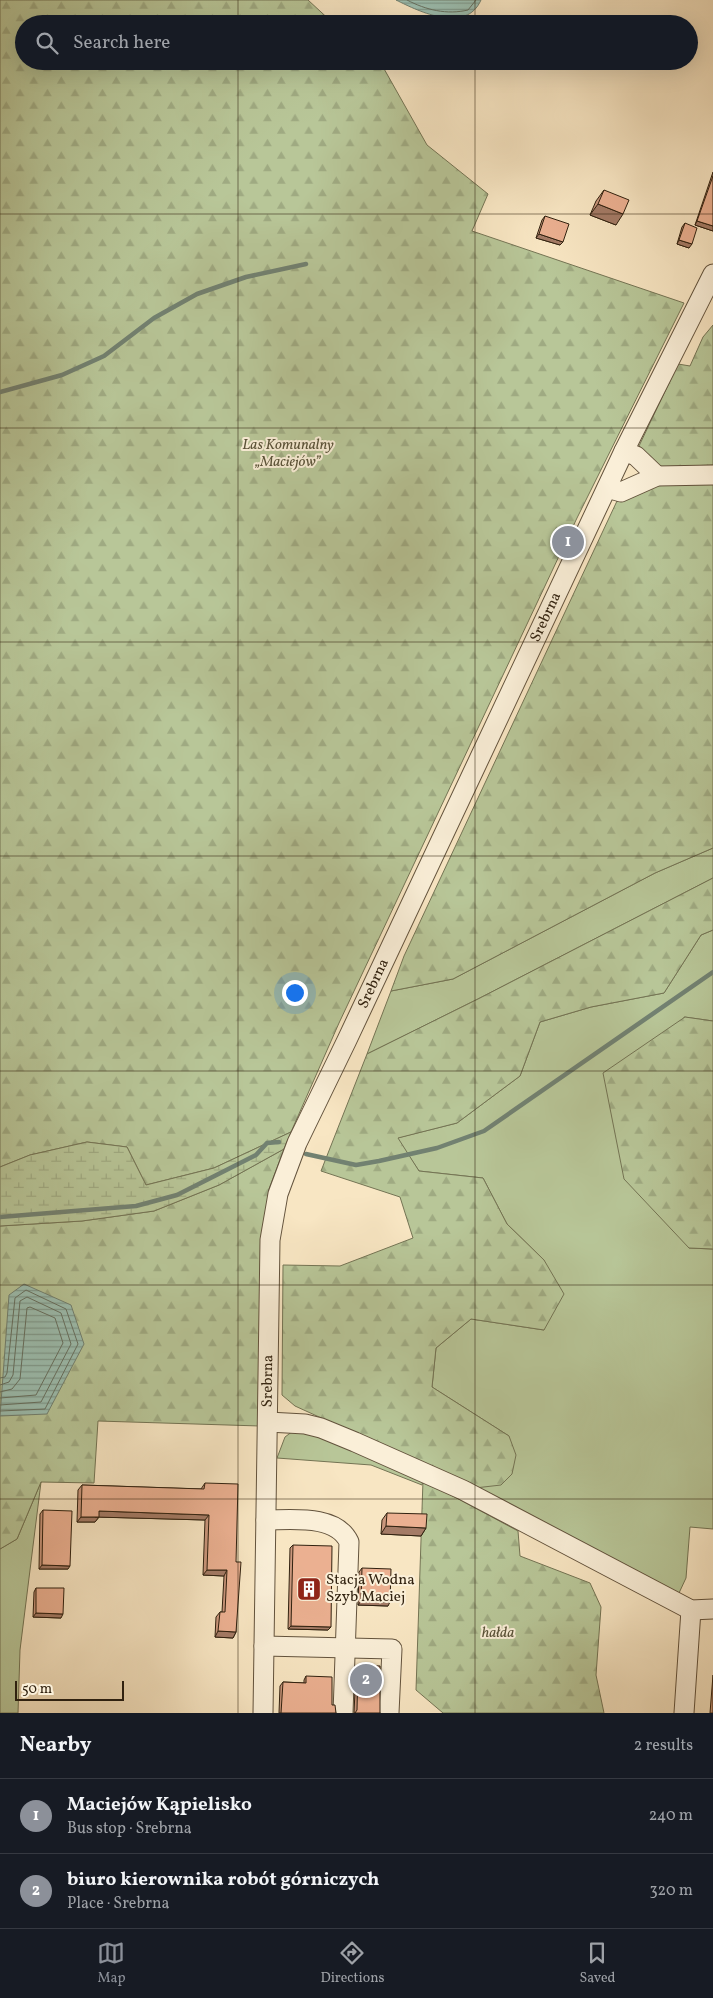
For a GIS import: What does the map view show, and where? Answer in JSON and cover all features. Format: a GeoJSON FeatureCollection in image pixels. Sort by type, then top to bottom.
{"type":"FeatureCollection","features":[{"type":"Feature","properties":{"kind":"street","name":"Srebrna"},"geometry":{"type":"LineString","coordinates":[[263,1713],[270,1240],[278,1194],[297,1143],[338,1060],[624,451],[713,274]]}},
{"type":"Feature","properties":{"kind":"street"},"geometry":{"type":"LineString","coordinates":[[624,451],[636,456],[657,476]]}},
{"type":"Feature","properties":{"kind":"street"},"geometry":{"type":"LineString","coordinates":[[607,488],[620,492],[657,476],[713,474]]}},
{"type":"Feature","properties":{"kind":"street"},"geometry":{"type":"LineString","coordinates":[[268,1422],[292,1422],[321,1428],[355,1442],[463,1490],[691,1610],[713,1609]]}},
{"type":"Feature","properties":{"kind":"street"},"geometry":{"type":"LineString","coordinates":[[266,1520],[309,1520],[323,1523],[341,1531],[349,1542],[343,1713]]}},
{"type":"Feature","properties":{"kind":"street"},"geometry":{"type":"LineString","coordinates":[[684,1713],[691,1610]]}},
{"type":"Feature","properties":{"kind":"street"},"geometry":{"type":"LineString","coordinates":[[264,1646],[392,1648],[389,1713]]}},
{"type":"Feature","properties":{"kind":"green space","name":"Las Komunalny „Maciejów”"},"geometry":{"type":"Polygon","coordinates":[[[0,0],[308,0],[324,15],[15,15],[15,70],[385,70],[427,145],[488,194],[472,231],[684,303],[577,518],[339,1023],[291,1132],[214,1168],[146,1185],[127,1147],[87,1142],[30,1155],[0,1167],[0,0]]]}},
{"type":"Feature","properties":{"kind":"green space"},"geometry":{"type":"Polygon","coordinates":[[[713,325],[713,465],[660,467],[639,446],[678,364],[690,366],[703,337],[713,325]]]}},
{"type":"Feature","properties":{"kind":"green space"},"geometry":{"type":"Polygon","coordinates":[[[713,484],[713,848],[655,873],[453,979],[391,991],[404,956],[617,501],[658,485],[713,484]]]}},
{"type":"Feature","properties":{"kind":"green space"},"geometry":{"type":"Polygon","coordinates":[[[713,848],[713,878],[367,1054],[391,991],[453,979],[655,873],[713,848]]]}},
{"type":"Feature","properties":{"kind":"green space"},"geometry":{"type":"Polygon","coordinates":[[[713,878],[713,930],[701,935],[664,993],[591,1007],[540,1022],[520,1076],[457,1123],[398,1138],[419,1171],[483,1178],[507,1224],[544,1260],[564,1294],[544,1330],[471,1319],[436,1348],[432,1387],[509,1436],[516,1455],[512,1474],[501,1485],[475,1488],[295,1406],[282,1395],[283,1265],[340,1266],[413,1238],[400,1197],[321,1171],[367,1054],[713,878]]]}},
{"type":"Feature","properties":{"kind":"green space"},"geometry":{"type":"Polygon","coordinates":[[[713,930],[713,1021],[684,1017],[689,1248],[713,1249],[713,1529],[690,1527],[686,1578],[679,1593],[475,1488],[509,1436],[432,1387],[436,1348],[471,1319],[544,1330],[544,1260],[507,1224],[483,1178],[419,1171],[397,1138],[457,1123],[520,1076],[540,1022],[591,1007],[664,993],[701,935],[713,930]]]}},
{"type":"Feature","properties":{"kind":"green space"},"geometry":{"type":"Polygon","coordinates":[[[685,1017],[713,1021],[713,1249],[689,1248],[624,1179],[603,1073],[685,1017]]]}},
{"type":"Feature","properties":{"kind":"green space"},"geometry":{"type":"Polygon","coordinates":[[[291,1132],[284,1149],[219,1185],[154,1211],[82,1221],[0,1226],[0,1167],[30,1155],[87,1142],[127,1147],[146,1185],[214,1168],[291,1132]]]}},
{"type":"Feature","properties":{"kind":"green space"},"geometry":{"type":"Polygon","coordinates":[[[284,1149],[269,1189],[262,1240],[260,1426],[98,1421],[94,1483],[41,1482],[17,1539],[0,1549],[0,1226],[82,1221],[154,1211],[219,1185],[284,1149]]]}},
{"type":"Feature","properties":{"kind":"green space"},"geometry":{"type":"Polygon","coordinates":[[[293,1431],[304,1431],[423,1480],[422,1485],[371,1465],[277,1458],[285,1437],[293,1431]]]}},
{"type":"Feature","properties":{"kind":"green space","name":"hałda"},"geometry":{"type":"Polygon","coordinates":[[[423,1480],[518,1531],[520,1556],[590,1583],[601,1607],[596,1675],[604,1713],[443,1713],[416,1690],[423,1480]]]}},
{"type":"Feature","properties":{"kind":"green space"},"geometry":{"type":"Polygon","coordinates":[[[41,1482],[20,1650],[18,1713],[0,1713],[0,1549],[17,1539],[41,1482]]]}},
{"type":"Feature","properties":{"kind":"water"},"geometry":{"type":"Polygon","coordinates":[[[396,0],[481,0],[474,10],[466,15],[433,15],[396,0]]]}},
{"type":"Feature","properties":{"kind":"water"},"geometry":{"type":"Polygon","coordinates":[[[24,1284],[71,1305],[84,1344],[47,1414],[0,1416],[9,1295],[24,1284]]]}},
{"type":"Feature","properties":{"kind":"building"},"geometry":{"type":"Polygon","coordinates":[[[713,176],[713,226],[697,221],[713,176]]]}},
{"type":"Feature","properties":{"kind":"building"},"geometry":{"type":"Polygon","coordinates":[[[604,190],[629,200],[623,214],[598,204],[604,190]]]}},
{"type":"Feature","properties":{"kind":"building"},"geometry":{"type":"Polygon","coordinates":[[[545,216],[569,224],[563,242],[539,234],[545,216]]]}},
{"type":"Feature","properties":{"kind":"building"},"geometry":{"type":"Polygon","coordinates":[[[685,223],[697,228],[692,244],[679,240],[685,223]]]}},
{"type":"Feature","properties":{"kind":"building"},"geometry":{"type":"Polygon","coordinates":[[[205,1483],[238,1484],[236,1562],[241,1562],[236,1632],[218,1631],[220,1612],[225,1612],[227,1570],[207,1570],[209,1515],[99,1511],[99,1517],[81,1517],[82,1485],[204,1489],[205,1483]]]}},
{"type":"Feature","properties":{"kind":"building"},"geometry":{"type":"Polygon","coordinates":[[[43,1510],[72,1511],[70,1566],[42,1565],[43,1510]]]}},
{"type":"Feature","properties":{"kind":"building"},"geometry":{"type":"Polygon","coordinates":[[[387,1513],[427,1514],[426,1528],[386,1526],[387,1513]]]}},
{"type":"Feature","properties":{"kind":"building","name":"Stacja Wodna Szyb Maciej"},"geometry":{"type":"Polygon","coordinates":[[[293,1545],[332,1546],[331,1627],[291,1626],[293,1545]]]}},
{"type":"Feature","properties":{"kind":"building"},"geometry":{"type":"Polygon","coordinates":[[[362,1568],[391,1569],[390,1602],[361,1601],[362,1568]]]}},
{"type":"Feature","properties":{"kind":"building"},"geometry":{"type":"Polygon","coordinates":[[[36,1588],[64,1588],[63,1614],[36,1613],[36,1588]]]}},
{"type":"Feature","properties":{"kind":"building"},"geometry":{"type":"Polygon","coordinates":[[[358,1665],[380,1666],[380,1713],[355,1713],[357,1710],[358,1665]]]}},
{"type":"Feature","properties":{"kind":"building"},"geometry":{"type":"Polygon","coordinates":[[[306,1676],[332,1677],[332,1705],[335,1705],[336,1713],[281,1713],[283,1682],[306,1683],[306,1676]]]}},
{"type":"Feature","properties":{"kind":"waterway"},"geometry":{"type":"LineString","coordinates":[[0,392],[62,375],[104,356],[154,318],[197,294],[246,277],[306,264]]}},
{"type":"Feature","properties":{"kind":"waterway"},"geometry":{"type":"LineString","coordinates":[[306,1154],[356,1165],[437,1148],[484,1131],[713,972]]}},
{"type":"Feature","properties":{"kind":"waterway"},"geometry":{"type":"LineString","coordinates":[[0,1217],[136,1206],[177,1195],[256,1155],[267,1143],[279,1142]]}},
{"type":"Feature","properties":{"kind":"place","name":"Maciejów Kąpielisko"},"geometry":{"type":"Point","coordinates":[568,542]}},
{"type":"Feature","properties":{"kind":"place","name":"Stacja Wodna Szyb Maciej"},"geometry":{"type":"Point","coordinates":[309,1589]}},
{"type":"Feature","properties":{"kind":"place","name":"biuro kierownika robót górniczych"},"geometry":{"type":"Point","coordinates":[366,1680]}}]}
